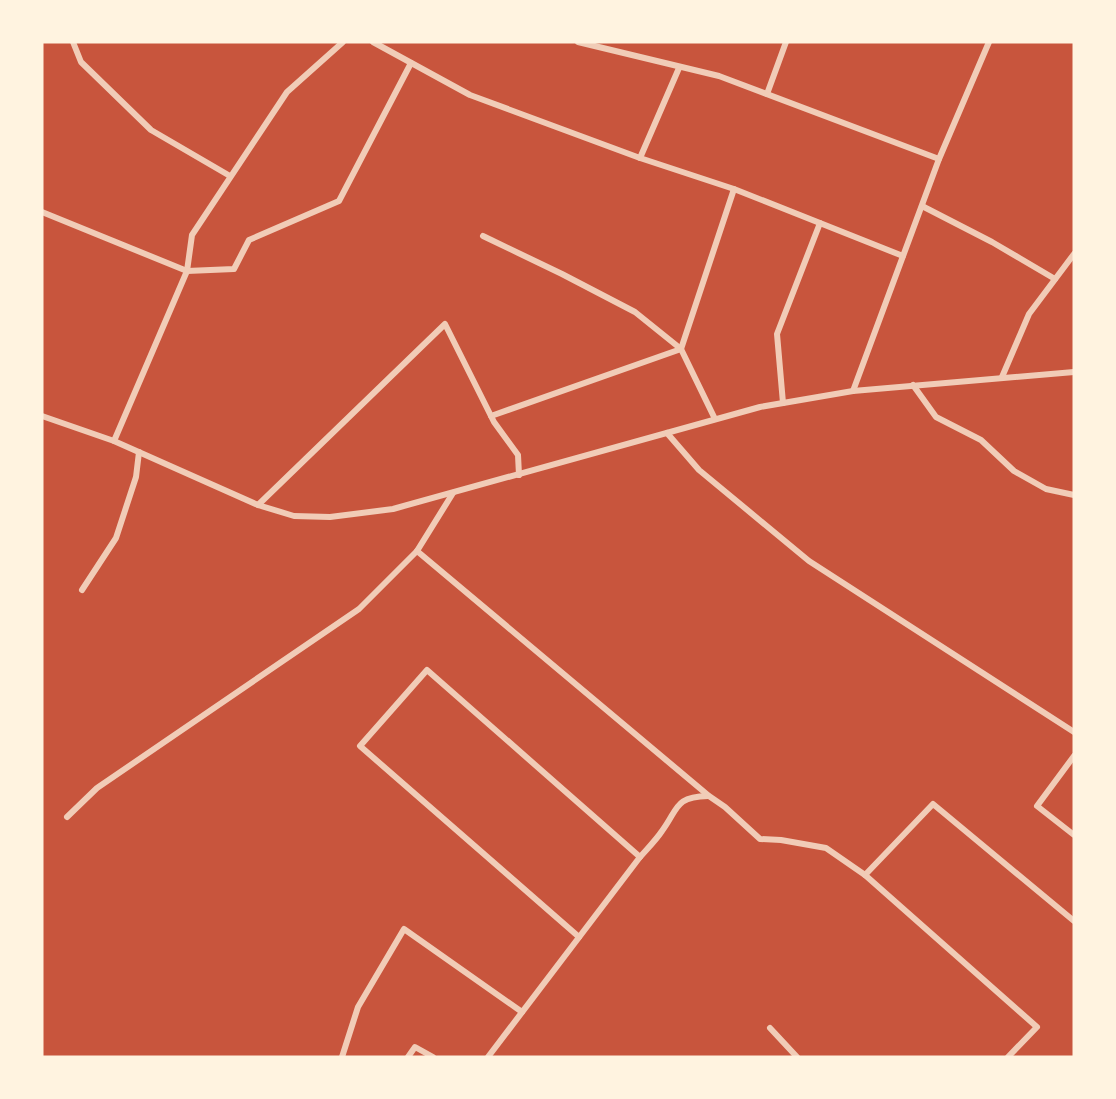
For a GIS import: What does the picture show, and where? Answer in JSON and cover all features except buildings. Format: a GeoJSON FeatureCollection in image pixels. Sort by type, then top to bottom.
{"type":"FeatureCollection","features":[{"type":"Feature","properties":{"kind":"street"},"geometry":{"type":"LineString","coordinates":[[73,42],[81,62],[151,130],[230,176]]}},
{"type":"Feature","properties":{"kind":"street"},"geometry":{"type":"LineString","coordinates":[[114,441],[187,271],[192,235],[286,92],[343,42]]}},
{"type":"Feature","properties":{"kind":"street"},"geometry":{"type":"LineString","coordinates":[[373,42],[470,95],[640,158],[734,189],[903,256]]}},
{"type":"Feature","properties":{"kind":"street"},"geometry":{"type":"LineString","coordinates":[[578,42],[719,76],[939,159]]}},
{"type":"Feature","properties":{"kind":"street"},"geometry":{"type":"LineString","coordinates":[[767,94],[786,42]]}},
{"type":"Feature","properties":{"kind":"street"},"geometry":{"type":"LineString","coordinates":[[853,391],[939,159],[989,42]]}},
{"type":"Feature","properties":{"kind":"street"},"geometry":{"type":"LineString","coordinates":[[42,212],[187,271],[234,269],[249,240],[339,201],[411,63]]}},
{"type":"Feature","properties":{"kind":"street"},"geometry":{"type":"LineString","coordinates":[[640,158],[679,68]]}},
{"type":"Feature","properties":{"kind":"street"},"geometry":{"type":"LineString","coordinates":[[681,350],[734,189]]}},
{"type":"Feature","properties":{"kind":"street"},"geometry":{"type":"LineString","coordinates":[[922,206],[992,242],[1055,279]]}},
{"type":"Feature","properties":{"kind":"street"},"geometry":{"type":"LineString","coordinates":[[783,403],[777,334],[820,223]]}},
{"type":"Feature","properties":{"kind":"street"},"geometry":{"type":"LineString","coordinates":[[483,237],[635,312],[681,350],[715,419]]}},
{"type":"Feature","properties":{"kind":"street"},"geometry":{"type":"LineString","coordinates":[[1002,377],[1029,314],[1074,254]]}},
{"type":"Feature","properties":{"kind":"street"},"geometry":{"type":"LineString","coordinates":[[258,505],[445,324],[491,416],[518,455],[519,475]]}},
{"type":"Feature","properties":{"kind":"street"},"geometry":{"type":"LineString","coordinates":[[491,416],[681,350]]}},
{"type":"Feature","properties":{"kind":"street"},"geometry":{"type":"LineString","coordinates":[[42,416],[114,441],[258,505],[294,516],[330,517],[393,508],[760,407],[853,391],[1074,372]]}},
{"type":"Feature","properties":{"kind":"street"},"geometry":{"type":"LineString","coordinates":[[913,385],[936,417],[981,440],[1014,471],[1046,489],[1074,495]]}},
{"type":"Feature","properties":{"kind":"street"},"geometry":{"type":"LineString","coordinates":[[667,433],[699,470],[809,561],[1074,732]]}},
{"type":"Feature","properties":{"kind":"street"},"geometry":{"type":"LineString","coordinates":[[82,590],[116,538],[136,477],[139,452]]}},
{"type":"Feature","properties":{"kind":"street"},"geometry":{"type":"LineString","coordinates":[[67,817],[97,788],[359,609],[417,551],[454,492]]}},
{"type":"Feature","properties":{"kind":"street"},"geometry":{"type":"LineString","coordinates":[[417,551],[725,807],[760,839],[781,840],[826,848],[865,875],[1037,1027],[1008,1057]]}},
{"type":"Feature","properties":{"kind":"street"},"geometry":{"type":"LineString","coordinates":[[579,938],[360,746],[426,670],[640,857]]}},
{"type":"Feature","properties":{"kind":"street"},"geometry":{"type":"LineString","coordinates":[[1074,756],[1037,806],[1074,835]]}},
{"type":"Feature","properties":{"kind":"street"},"geometry":{"type":"LineString","coordinates":[[488,1057],[663,830],[677,806],[694,796],[709,796]]}},
{"type":"Feature","properties":{"kind":"street"},"geometry":{"type":"LineString","coordinates":[[865,875],[933,804],[1074,921]]}},
{"type":"Feature","properties":{"kind":"street"},"geometry":{"type":"LineString","coordinates":[[342,1057],[358,1007],[404,929],[522,1012]]}},
{"type":"Feature","properties":{"kind":"street"},"geometry":{"type":"LineString","coordinates":[[770,1028],[797,1057]]}},
{"type":"Feature","properties":{"kind":"street"},"geometry":{"type":"LineString","coordinates":[[408,1057],[415,1047],[433,1057]]}}]}
